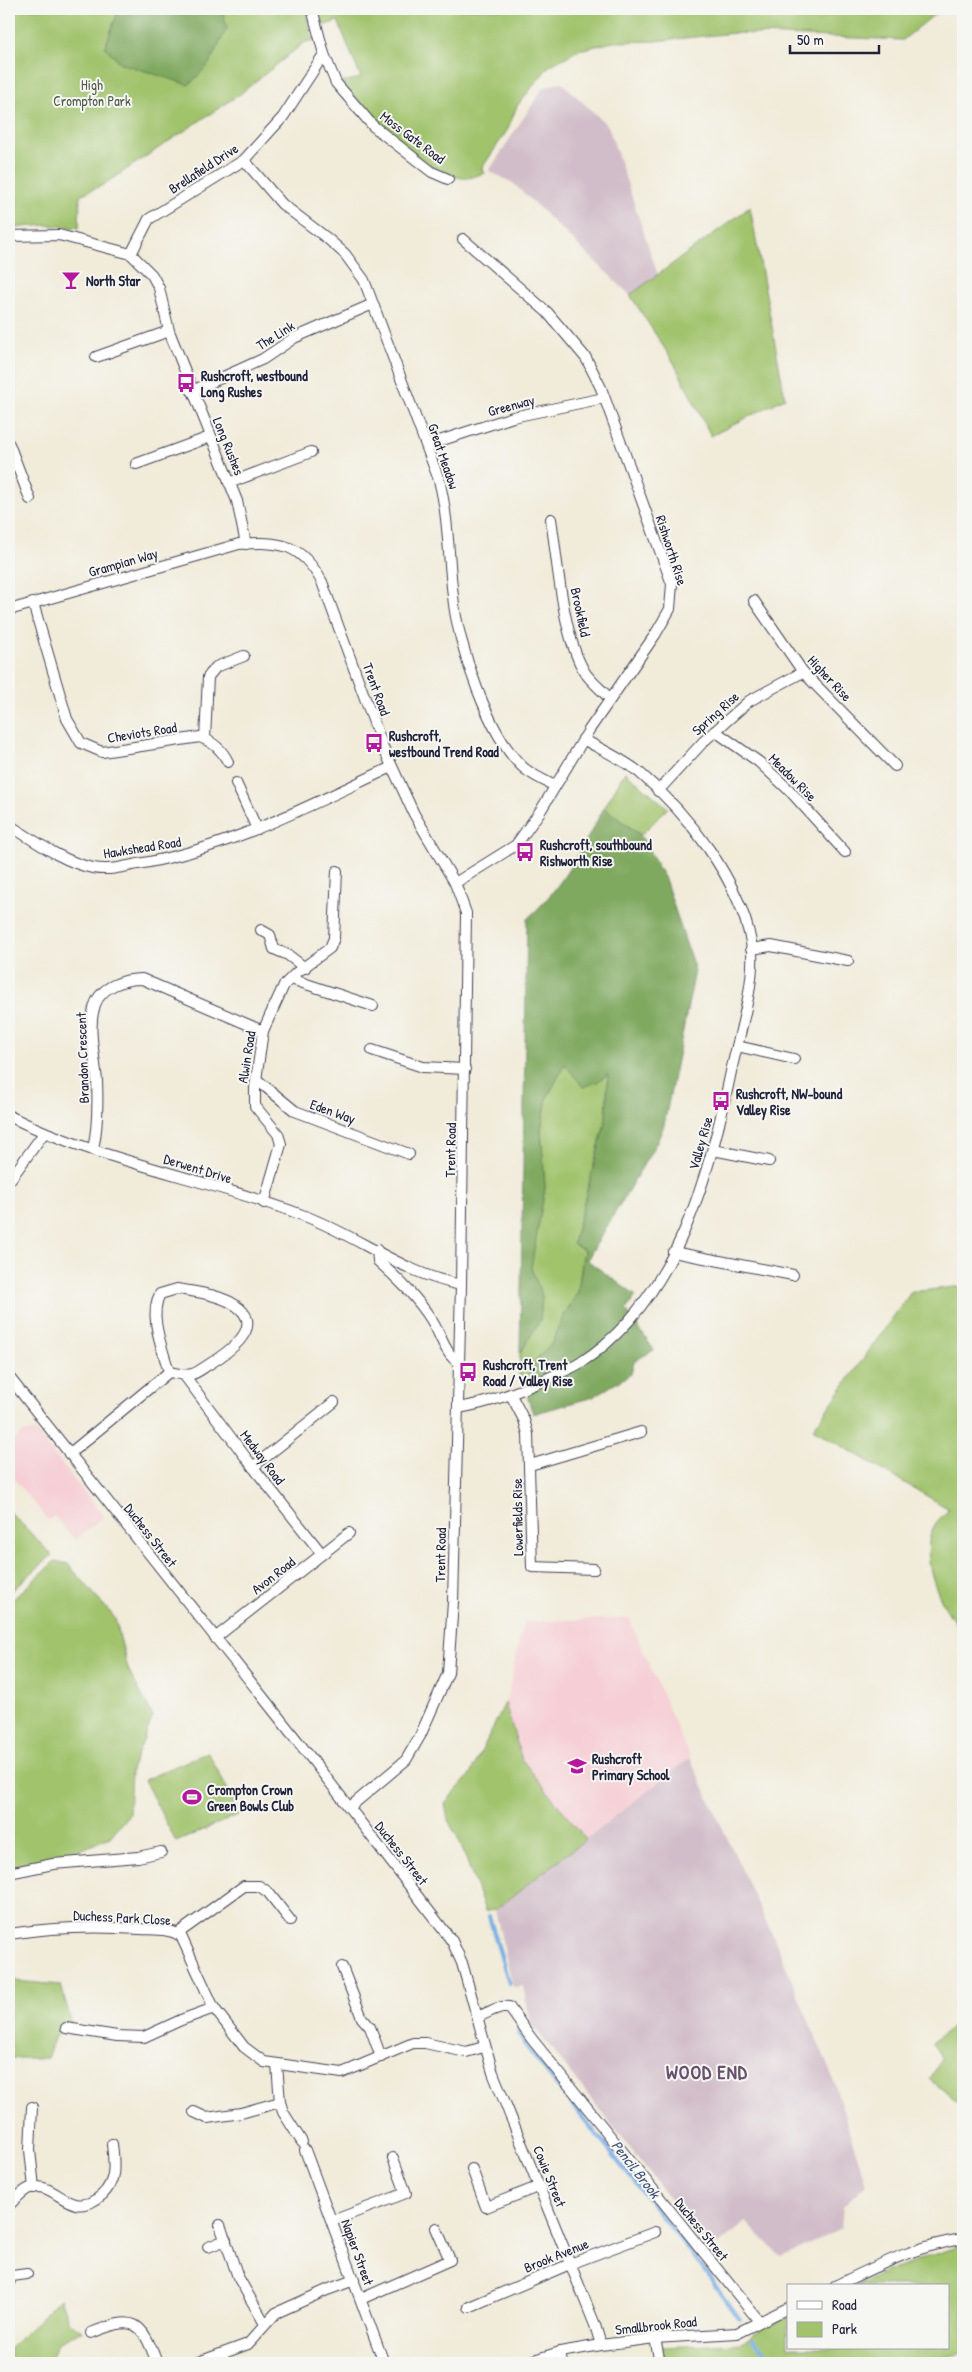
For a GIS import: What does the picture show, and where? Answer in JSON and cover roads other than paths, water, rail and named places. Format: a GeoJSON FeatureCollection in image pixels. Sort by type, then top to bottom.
{"type":"FeatureCollection","features":[{"type":"Feature","properties":{"kind":"street","name":"Moss Gate Road"},"geometry":{"type":"LineString","coordinates":[[312,9],[324,54],[336,83],[373,126],[432,172],[448,179]]}},
{"type":"Feature","properties":{"kind":"street","name":"Brellafield Drive"},"geometry":{"type":"LineString","coordinates":[[131,254],[149,219],[244,160],[283,118],[324,54]]}},
{"type":"Feature","properties":{"kind":"street","name":"Great Meadow"},"geometry":{"type":"LineString","coordinates":[[244,160],[282,204],[313,226],[344,254],[364,280],[439,480],[447,510],[453,598],[467,663],[485,705],[510,751],[525,769],[555,786]]}},
{"type":"Feature","properties":{"kind":"street"},"geometry":{"type":"LineString","coordinates":[[9,236],[59,235],[131,254]]}},
{"type":"Feature","properties":{"kind":"street","name":"Rishworth Rise"},"geometry":{"type":"LineString","coordinates":[[455,883],[516,845],[583,739],[655,635],[670,609],[672,597],[672,584],[604,398],[586,358],[547,312],[463,239]]}},
{"type":"Feature","properties":{"kind":"street","name":"Long Rushes"},"geometry":{"type":"LineString","coordinates":[[131,254],[152,275],[159,288],[168,331],[237,501],[246,544]]}},
{"type":"Feature","properties":{"kind":"street","name":"The Link"},"geometry":{"type":"LineString","coordinates":[[192,391],[263,359],[294,338],[373,304]]}},
{"type":"Feature","properties":{"kind":"street"},"geometry":{"type":"LineString","coordinates":[[96,357],[168,331]]}},
{"type":"Feature","properties":{"kind":"street","name":"Greenway"},"geometry":{"type":"LineString","coordinates":[[426,445],[513,417],[604,398]]}},
{"type":"Feature","properties":{"kind":"street"},"geometry":{"type":"LineString","coordinates":[[136,464],[210,437]]}},
{"type":"Feature","properties":{"kind":"street"},"geometry":{"type":"LineString","coordinates":[[9,444],[30,499]]}},
{"type":"Feature","properties":{"kind":"street"},"geometry":{"type":"LineString","coordinates":[[229,483],[311,452]]}},
{"type":"Feature","properties":{"kind":"street","name":"Brookfield"},"geometry":{"type":"LineString","coordinates":[[551,519],[568,625],[577,655],[585,673],[610,700]]}},
{"type":"Feature","properties":{"kind":"street","name":"Trent Road"},"geometry":{"type":"LineString","coordinates":[[246,544],[265,542],[291,548],[312,563],[326,590],[382,746],[414,814],[455,883],[466,913],[461,1285],[453,1602],[448,1673],[420,1736],[406,1760],[350,1807]]}},
{"type":"Feature","properties":{"kind":"street","name":"Grampian Way"},"geometry":{"type":"LineString","coordinates":[[9,610],[184,559],[246,544]]}},
{"type":"Feature","properties":{"kind":"street","name":"Higher Rise"},"geometry":{"type":"LineString","coordinates":[[754,601],[804,672],[895,766]]}},
{"type":"Feature","properties":{"kind":"street","name":"Cheviots Road"},"geometry":{"type":"LineString","coordinates":[[33,603],[67,719],[81,743],[102,752],[200,737],[205,739]]}},
{"type":"Feature","properties":{"kind":"street"},"geometry":{"type":"LineString","coordinates":[[228,762],[219,748],[205,739],[208,677],[216,667],[244,656]]}},
{"type":"Feature","properties":{"kind":"street","name":"Spring Rise"},"geometry":{"type":"LineString","coordinates":[[658,791],[715,731],[749,701],[804,672]]}},
{"type":"Feature","properties":{"kind":"street","name":"Meadow Rise"},"geometry":{"type":"LineString","coordinates":[[715,731],[759,762],[790,791],[845,852]]}},
{"type":"Feature","properties":{"kind":"street","name":"Valley Rise"},"geometry":{"type":"LineString","coordinates":[[458,1408],[486,1404],[512,1395],[579,1363],[612,1338],[639,1309],[673,1252],[700,1192],[713,1150],[737,1046],[752,962],[751,949],[742,914],[716,857],[696,830],[639,772],[583,739]]}},
{"type":"Feature","properties":{"kind":"street","name":"Hawkshead Road"},"geometry":{"type":"LineString","coordinates":[[9,826],[58,854],[93,868],[112,869],[188,854],[256,829],[392,767]]}},
{"type":"Feature","properties":{"kind":"street"},"geometry":{"type":"LineString","coordinates":[[236,783],[256,829]]}},
{"type":"Feature","properties":{"kind":"street","name":"Alwin Road"},"geometry":{"type":"LineString","coordinates":[[264,1203],[281,1144],[278,1134],[255,1106],[256,1080],[263,1031],[284,985],[330,948],[334,938],[336,871]]}},
{"type":"Feature","properties":{"kind":"street"},"geometry":{"type":"LineString","coordinates":[[261,930],[270,935],[274,950],[288,956],[305,968]]}},
{"type":"Feature","properties":{"kind":"street"},"geometry":{"type":"LineString","coordinates":[[751,949],[771,946],[848,961]]}},
{"type":"Feature","properties":{"kind":"street","name":"Brandon Crescent"},"geometry":{"type":"LineString","coordinates":[[93,1149],[98,1129],[97,1082],[92,1031],[94,1005],[99,997],[109,988],[128,979],[142,979],[263,1031]]}},
{"type":"Feature","properties":{"kind":"street"},"geometry":{"type":"LineString","coordinates":[[291,979],[373,1006]]}},
{"type":"Feature","properties":{"kind":"street"},"geometry":{"type":"LineString","coordinates":[[737,1046],[794,1059]]}},
{"type":"Feature","properties":{"kind":"street"},"geometry":{"type":"LineString","coordinates":[[372,1050],[423,1067],[465,1070]]}},
{"type":"Feature","properties":{"kind":"street","name":"Eden Way"},"geometry":{"type":"LineString","coordinates":[[256,1080],[295,1111],[409,1154]]}},
{"type":"Feature","properties":{"kind":"street","name":"Derwent Drive"},"geometry":{"type":"LineString","coordinates":[[9,1116],[44,1133],[303,1215],[377,1250],[402,1265],[440,1281],[461,1285]]}},
{"type":"Feature","properties":{"kind":"street"},"geometry":{"type":"LineString","coordinates":[[9,1181],[44,1133]]}},
{"type":"Feature","properties":{"kind":"street"},"geometry":{"type":"LineString","coordinates":[[713,1150],[769,1161]]}},
{"type":"Feature","properties":{"kind":"street"},"geometry":{"type":"LineString","coordinates":[[377,1250],[378,1261],[419,1302],[432,1321],[452,1358],[459,1364]]}},
{"type":"Feature","properties":{"kind":"street"},"geometry":{"type":"LineString","coordinates":[[673,1252],[793,1275]]}},
{"type":"Feature","properties":{"kind":"street"},"geometry":{"type":"LineString","coordinates":[[177,1289],[193,1291],[228,1301],[239,1307],[246,1320],[247,1331],[242,1339],[220,1358],[194,1374],[184,1375],[169,1372],[156,1322],[156,1307],[160,1294],[177,1289]]}},
{"type":"Feature","properties":{"kind":"street"},"geometry":{"type":"LineString","coordinates":[[69,1454],[169,1372]]}},
{"type":"Feature","properties":{"kind":"street","name":"Medway Road"},"geometry":{"type":"LineString","coordinates":[[184,1375],[253,1467],[322,1554]]}},
{"type":"Feature","properties":{"kind":"street","name":"Duchess Street"},"geometry":{"type":"LineString","coordinates":[[9,1377],[350,1807],[452,1941],[462,1963],[477,2017],[488,2014],[497,2007],[509,2007],[531,2038],[759,2321]]}},
{"type":"Feature","properties":{"kind":"street","name":"Lowerfields Rise"},"geometry":{"type":"LineString","coordinates":[[512,1395],[524,1420],[528,1434],[532,1567],[594,1570]]}},
{"type":"Feature","properties":{"kind":"street"},"geometry":{"type":"LineString","coordinates":[[253,1467],[334,1402]]}},
{"type":"Feature","properties":{"kind":"street","name":"Lowerfields Rise"},"geometry":{"type":"LineString","coordinates":[[530,1465],[642,1432]]}},
{"type":"Feature","properties":{"kind":"street","name":"Avon Road"},"geometry":{"type":"LineString","coordinates":[[215,1638],[348,1533]]}},
{"type":"Feature","properties":{"kind":"street"},"geometry":{"type":"LineString","coordinates":[[9,1873],[54,1864],[138,1857],[161,1852]]}},
{"type":"Feature","properties":{"kind":"street"},"geometry":{"type":"LineString","coordinates":[[177,1934],[244,1886],[259,1886],[268,1892],[290,1920]]}},
{"type":"Feature","properties":{"kind":"street","name":"Duchess Park Close"},"geometry":{"type":"LineString","coordinates":[[9,1934],[73,1926],[158,1930],[181,1936],[214,2008],[244,2047],[264,2062],[342,2073],[413,2043],[425,2043],[466,2052],[484,2047]]}},
{"type":"Feature","properties":{"kind":"street"},"geometry":{"type":"LineString","coordinates":[[342,1967],[362,2018],[370,2027],[382,2057]]}},
{"type":"Feature","properties":{"kind":"street"},"geometry":{"type":"LineString","coordinates":[[66,2028],[116,2036],[144,2037],[181,2020],[214,2008]]}},
{"type":"Feature","properties":{"kind":"street","name":"Cowie Street"},"geometry":{"type":"LineString","coordinates":[[477,2017],[484,2047],[601,2344]]}},
{"type":"Feature","properties":{"kind":"street"},"geometry":{"type":"LineString","coordinates":[[194,2112],[207,2118],[240,2113],[280,2102],[277,2065]]}},
{"type":"Feature","properties":{"kind":"street","name":"Napier Street"},"geometry":{"type":"LineString","coordinates":[[280,2102],[283,2112],[304,2146],[384,2363]]}},
{"type":"Feature","properties":{"kind":"street"},"geometry":{"type":"LineString","coordinates":[[32,2107],[30,2150],[34,2188]]}},
{"type":"Feature","properties":{"kind":"street"},"geometry":{"type":"LineString","coordinates":[[9,2205],[29,2188],[51,2192],[69,2203],[80,2206],[92,2202],[104,2194],[113,2180],[112,2144]]}},
{"type":"Feature","properties":{"kind":"street"},"geometry":{"type":"LineString","coordinates":[[332,2220],[406,2193],[393,2158]]}},
{"type":"Feature","properties":{"kind":"street"},"geometry":{"type":"LineString","coordinates":[[472,2169],[486,2207],[540,2186]]}},
{"type":"Feature","properties":{"kind":"street"},"geometry":{"type":"LineString","coordinates":[[220,2224],[238,2277],[265,2324]]}},
{"type":"Feature","properties":{"kind":"street"},"geometry":{"type":"LineString","coordinates":[[361,2299],[450,2260],[436,2228]]}},
{"type":"Feature","properties":{"kind":"street","name":"Brook Avenue"},"geometry":{"type":"LineString","coordinates":[[469,2307],[570,2264],[655,2232]]}},
{"type":"Feature","properties":{"kind":"street"},"geometry":{"type":"LineString","coordinates":[[839,2284],[916,2249],[935,2243],[963,2239]]}},
{"type":"Feature","properties":{"kind":"street"},"geometry":{"type":"LineString","coordinates":[[208,2247],[226,2240]]}},
{"type":"Feature","properties":{"kind":"street"},"geometry":{"type":"LineString","coordinates":[[10,2277],[27,2274]]}},
{"type":"Feature","properties":{"kind":"street"},"geometry":{"type":"LineString","coordinates":[[196,2363],[248,2344],[276,2313],[354,2280]]}},
{"type":"Feature","properties":{"kind":"street","name":"Smallbrook Road"},"geometry":{"type":"LineString","coordinates":[[524,2363],[560,2352],[601,2344],[737,2332],[787,2308]]}},
{"type":"Feature","properties":{"kind":"street"},"geometry":{"type":"LineString","coordinates":[[91,2333],[115,2323],[131,2322],[144,2331],[158,2363]]}},
{"type":"Feature","properties":{"kind":"street"},"geometry":{"type":"LineString","coordinates":[[655,2338],[660,2363]]}},
{"type":"Feature","properties":{"kind":"street"},"geometry":{"type":"LineString","coordinates":[[560,2352],[562,2363]]}},
{"type":"Feature","properties":{"kind":"waterway","name":"Pencil Brook"},"geometry":{"type":"LineString","coordinates":[[489,1916],[509,1984]]}},
{"type":"Feature","properties":{"kind":"waterway","name":"Pencil Brook"},"geometry":{"type":"LineString","coordinates":[[519,2033],[524,2044],[695,2258],[739,2318]]}},
{"type":"Feature","properties":{"kind":"waterway","name":"Pencil Brook"},"geometry":{"type":"LineString","coordinates":[[752,2339],[775,2363]]}},
{"type":"Feature","properties":{"kind":"place","name":"North Star"},"geometry":{"type":"Point","coordinates":[71,280]}},
{"type":"Feature","properties":{"kind":"place","name":"Rushcroft, westbound Long Rushes"},"geometry":{"type":"Point","coordinates":[186,383]}},
{"type":"Feature","properties":{"kind":"place","name":"Rushcroft, westbound Trend Road"},"geometry":{"type":"Point","coordinates":[374,743]}},
{"type":"Feature","properties":{"kind":"place","name":"Rushcroft, southbound Rishworth Rise"},"geometry":{"type":"Point","coordinates":[525,852]}},
{"type":"Feature","properties":{"kind":"place","name":"Rushcroft, NW-bound Valley Rise"},"geometry":{"type":"Point","coordinates":[721,1101]}},
{"type":"Feature","properties":{"kind":"place","name":"Rushcroft, Trent Road / Valley Rise"},"geometry":{"type":"Point","coordinates":[468,1372]}},
{"type":"Feature","properties":{"kind":"place","name":"Rushcroft Primary School"},"geometry":{"type":"Point","coordinates":[577,1766]}},
{"type":"Feature","properties":{"kind":"place","name":"Crompton Crown Green Bowls Club"},"geometry":{"type":"Point","coordinates":[192,1797]}},
{"type":"Feature","properties":{"kind":"district","name":"WOOD END"},"geometry":{"type":"Point","coordinates":[707,2072]}},
{"type":"Feature","properties":{"kind":"park label","name":"High Crompton Park"},"geometry":{"type":"Point","coordinates":[92,92]}}]}
